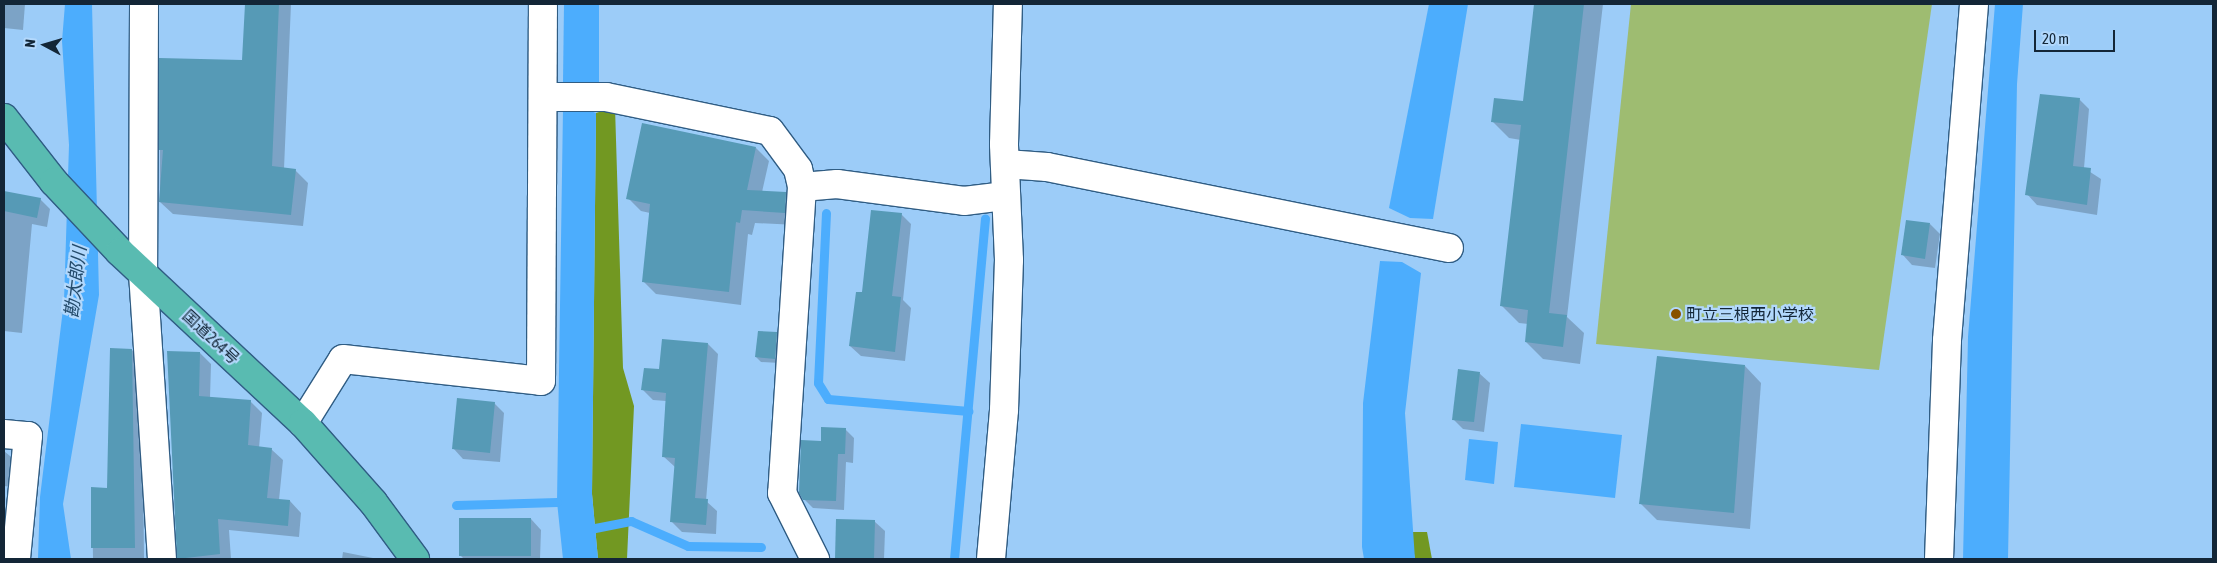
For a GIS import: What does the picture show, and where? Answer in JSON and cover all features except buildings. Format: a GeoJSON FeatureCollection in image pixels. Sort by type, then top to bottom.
{"type":"FeatureCollection","features":[{"type":"Feature","properties":{"kind":"highway","name":"国道264号"},"geometry":{"type":"LineString","coordinates":[[4,118],[54,182],[120,252],[303,423],[373,502],[415,559]]}},
{"type":"Feature","properties":{"kind":"street"},"geometry":{"type":"LineString","coordinates":[[144,4],[143,273],[162,559]]}},
{"type":"Feature","properties":{"kind":"street"},"geometry":{"type":"LineString","coordinates":[[303,423],[343,360],[541,381],[543,4]]}},
{"type":"Feature","properties":{"kind":"street"},"geometry":{"type":"LineString","coordinates":[[991,559],[1004,410],[1009,260],[1004,196],[1008,4]]}},
{"type":"Feature","properties":{"kind":"street"},"geometry":{"type":"LineString","coordinates":[[1940,559],[1947,340],[1974,4]]}},
{"type":"Feature","properties":{"kind":"street"},"geometry":{"type":"LineString","coordinates":[[544,97],[606,98],[770,131],[798,169],[802,187],[782,493],[815,559]]}},
{"type":"Feature","properties":{"kind":"street"},"geometry":{"type":"LineString","coordinates":[[1006,164],[1047,167],[1437,246]]}},
{"type":"Feature","properties":{"kind":"street"},"geometry":{"type":"LineString","coordinates":[[802,187],[837,184],[964,201],[1004,196]]}},
{"type":"Feature","properties":{"kind":"street"},"geometry":{"type":"LineString","coordinates":[[4,434],[28,436],[16,559]]}},
{"type":"Feature","properties":{"kind":"green space"},"geometry":{"type":"Polygon","coordinates":[[[1631,4],[1932,4],[1879,370],[1596,344],[1631,4]]]}},
{"type":"Feature","properties":{"kind":"green space"},"geometry":{"type":"Polygon","coordinates":[[[615,107],[623,368],[634,406],[627,559],[598,559],[592,494],[596,113],[615,107]]]}},
{"type":"Feature","properties":{"kind":"green space"},"geometry":{"type":"Polygon","coordinates":[[[1410,532],[1427,532],[1432,559],[1415,559],[1410,532]]]}},
{"type":"Feature","properties":{"kind":"water","name":"勘太郎川"},"geometry":{"type":"Polygon","coordinates":[[[65,4],[92,4],[99,295],[63,504],[71,559],[38,559],[40,497],[64,301],[69,145],[62,41],[65,4]]]}},
{"type":"Feature","properties":{"kind":"water"},"geometry":{"type":"Polygon","coordinates":[[[564,4],[599,4],[599,83],[581,87],[563,82],[564,4]]]}},
{"type":"Feature","properties":{"kind":"water"},"geometry":{"type":"Polygon","coordinates":[[[1429,4],[1468,4],[1433,219],[1410,218],[1389,208],[1429,4]]]}},
{"type":"Feature","properties":{"kind":"water"},"geometry":{"type":"Polygon","coordinates":[[[1995,4],[2023,4],[2017,84],[2008,559],[1963,559],[1968,337],[1995,4]]]}},
{"type":"Feature","properties":{"kind":"water"},"geometry":{"type":"Polygon","coordinates":[[[582,108],[596,113],[592,494],[598,559],[563,559],[557,502],[563,109],[582,108]]]}},
{"type":"Feature","properties":{"kind":"water"},"geometry":{"type":"Polygon","coordinates":[[[1380,261],[1402,262],[1421,273],[1405,413],[1415,559],[1364,559],[1362,547],[1363,403],[1380,261]]]}},
{"type":"Feature","properties":{"kind":"water"},"geometry":{"type":"Polygon","coordinates":[[[1521,424],[1622,435],[1615,498],[1514,487],[1521,424]]]}},
{"type":"Feature","properties":{"kind":"water"},"geometry":{"type":"Polygon","coordinates":[[[1469,439],[1498,442],[1494,484],[1465,480],[1469,439]]]}},
{"type":"Feature","properties":{"kind":"waterway"},"geometry":{"type":"LineString","coordinates":[[826,213],[818,383],[828,399],[968,411]]}},
{"type":"Feature","properties":{"kind":"waterway"},"geometry":{"type":"LineString","coordinates":[[954,559],[985,218]]}},
{"type":"Feature","properties":{"kind":"waterway"},"geometry":{"type":"LineString","coordinates":[[456,505],[557,502]]}},
{"type":"Feature","properties":{"kind":"waterway"},"geometry":{"type":"LineString","coordinates":[[595,528],[631,521],[688,546],[761,547]]}},
{"type":"Feature","properties":{"kind":"place","name":"町立三根西小学校"},"geometry":{"type":"Point","coordinates":[1676,314]}}]}
